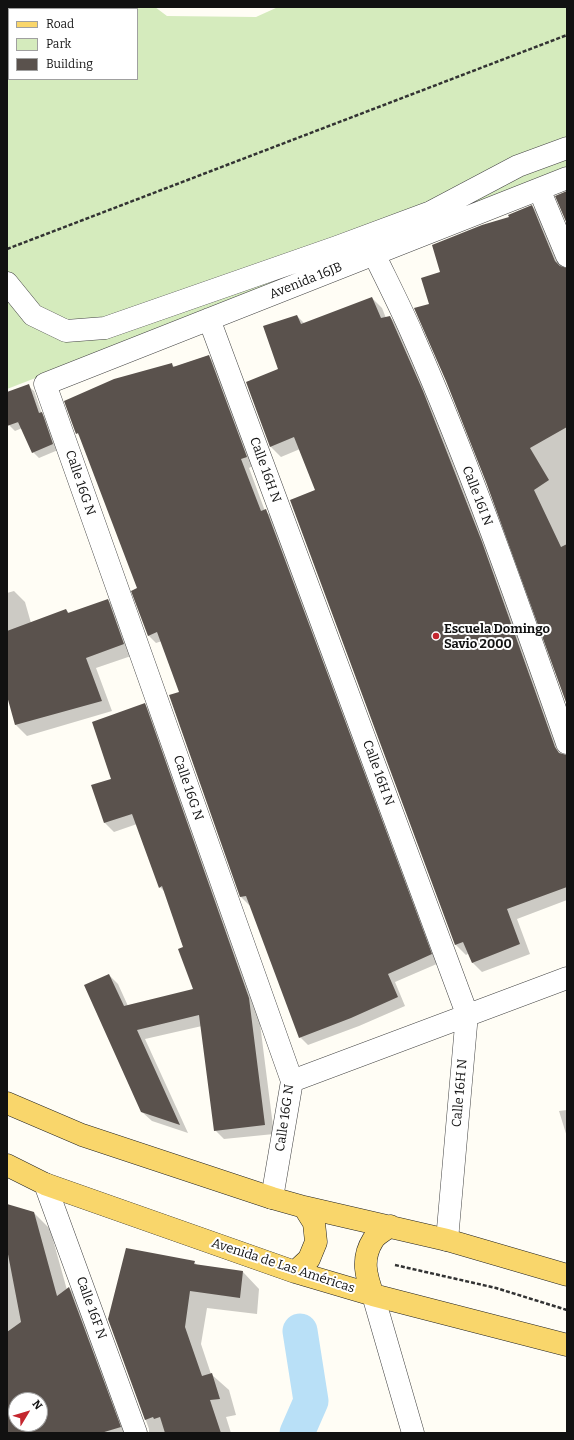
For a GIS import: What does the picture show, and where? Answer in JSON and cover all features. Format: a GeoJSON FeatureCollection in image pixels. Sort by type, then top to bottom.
{"type":"FeatureCollection","features":[{"type":"Feature","properties":{"kind":"main road"},"geometry":{"type":"LineString","coordinates":[[7,1103],[82,1135],[272,1198],[304,1207],[447,1240],[567,1275]]}},
{"type":"Feature","properties":{"kind":"main road","name":"Avenida de Las Américas"},"geometry":{"type":"LineString","coordinates":[[7,1166],[45,1184],[295,1272],[374,1296],[567,1345]]}},
{"type":"Feature","properties":{"kind":"main road"},"geometry":{"type":"LineString","coordinates":[[295,1272],[309,1259],[316,1242],[314,1223],[304,1207]]}},
{"type":"Feature","properties":{"kind":"main road"},"geometry":{"type":"LineString","coordinates":[[374,1296],[367,1280],[365,1259],[373,1239],[390,1226]]}},
{"type":"Feature","properties":{"kind":"street"},"geometry":{"type":"LineString","coordinates":[[7,283],[33,315],[66,331],[105,328],[337,247],[431,212],[518,166],[567,148]]}},
{"type":"Feature","properties":{"kind":"street","name":"Avenida 16JB"},"geometry":{"type":"LineString","coordinates":[[45,384],[567,178]]}},
{"type":"Feature","properties":{"kind":"street"},"geometry":{"type":"LineString","coordinates":[[539,189],[567,256]]}},
{"type":"Feature","properties":{"kind":"street","name":"Calle 16I N"},"geometry":{"type":"LineString","coordinates":[[374,254],[413,336],[452,430],[518,602],[567,742]]}},
{"type":"Feature","properties":{"kind":"street","name":"Calle 16H N"},"geometry":{"type":"LineString","coordinates":[[209,319],[467,1014],[447,1240]]}},
{"type":"Feature","properties":{"kind":"street","name":"Calle 16G N"},"geometry":{"type":"LineString","coordinates":[[45,384],[292,1081],[272,1198]]}},
{"type":"Feature","properties":{"kind":"street"},"geometry":{"type":"LineString","coordinates":[[292,1081],[467,1014],[567,978]]}},
{"type":"Feature","properties":{"kind":"street","name":"Calle 16F N"},"geometry":{"type":"LineString","coordinates":[[45,1184],[136,1433]]}},
{"type":"Feature","properties":{"kind":"street"},"geometry":{"type":"LineString","coordinates":[[374,1296],[413,1433]]}},
{"type":"Feature","properties":{"kind":"path"},"geometry":{"type":"LineString","coordinates":[[7,249],[567,35]]}},
{"type":"Feature","properties":{"kind":"path"},"geometry":{"type":"LineString","coordinates":[[365,1259],[496,1288],[567,1310]]}},
{"type":"Feature","properties":{"kind":"green space"},"geometry":{"type":"Polygon","coordinates":[[[7,7],[155,7],[167,16],[256,17],[278,7],[567,7],[567,173],[7,389],[7,7]]]}},
{"type":"Feature","properties":{"kind":"building"},"geometry":{"type":"Polygon","coordinates":[[[567,191],[567,224],[555,196],[567,191]]]}},
{"type":"Feature","properties":{"kind":"building"},"geometry":{"type":"Polygon","coordinates":[[[532,205],[555,261],[560,266],[567,268],[567,427],[530,448],[549,480],[534,490],[561,547],[567,544],[567,705],[486,482],[446,381],[414,308],[429,304],[421,278],[440,272],[432,245],[482,225],[509,217],[508,215],[532,205]]]}},
{"type":"Feature","properties":{"kind":"building"},"geometry":{"type":"Polygon","coordinates":[[[372,297],[381,318],[390,316],[423,391],[482,542],[555,747],[559,753],[567,755],[567,887],[507,909],[520,944],[472,963],[463,942],[455,945],[290,500],[315,490],[294,437],[270,447],[246,382],[278,369],[263,326],[297,315],[301,324],[372,297]]]}},
{"type":"Feature","properties":{"kind":"building"},"geometry":{"type":"Polygon","coordinates":[[[209,355],[247,457],[241,459],[261,511],[266,509],[432,954],[388,974],[398,997],[351,1018],[299,1038],[246,896],[240,897],[169,695],[179,692],[157,632],[148,636],[131,591],[137,588],[78,433],[76,434],[64,401],[114,379],[172,363],[173,367],[209,355]]]}},
{"type":"Feature","properties":{"kind":"building"},"geometry":{"type":"Polygon","coordinates":[[[29,384],[39,413],[42,412],[53,444],[32,453],[18,422],[7,426],[7,392],[29,384]]]}},
{"type":"Feature","properties":{"kind":"building"},"geometry":{"type":"Polygon","coordinates":[[[108,599],[124,644],[86,658],[102,701],[15,725],[7,696],[7,631],[66,609],[68,613],[108,599]]]}},
{"type":"Feature","properties":{"kind":"building"},"geometry":{"type":"Polygon","coordinates":[[[145,703],[249,998],[265,1125],[214,1131],[199,1015],[137,1030],[180,1125],[141,1112],[84,985],[109,974],[124,1006],[193,989],[178,949],[183,947],[162,886],[159,888],[132,814],[104,823],[91,785],[111,779],[92,722],[145,703]]]}},
{"type":"Feature","properties":{"kind":"building"},"geometry":{"type":"Polygon","coordinates":[[[7,1204],[34,1212],[57,1296],[69,1287],[121,1427],[101,1433],[7,1433],[7,1332],[21,1322],[7,1249],[7,1204]]]}},
{"type":"Feature","properties":{"kind":"building"},"geometry":{"type":"Polygon","coordinates":[[[126,1248],[195,1261],[194,1264],[243,1271],[240,1298],[190,1291],[185,1327],[202,1376],[212,1373],[220,1399],[210,1400],[221,1433],[165,1433],[160,1417],[154,1419],[153,1417],[145,1420],[108,1319],[126,1248]]]}},
{"type":"Feature","properties":{"kind":"waterway"},"geometry":{"type":"LineString","coordinates":[[297,1433],[311,1401],[300,1331]]}},
{"type":"Feature","properties":{"kind":"place","name":"Escuela Domingo Savio 2000"},"geometry":{"type":"Point","coordinates":[436,636]}}]}
